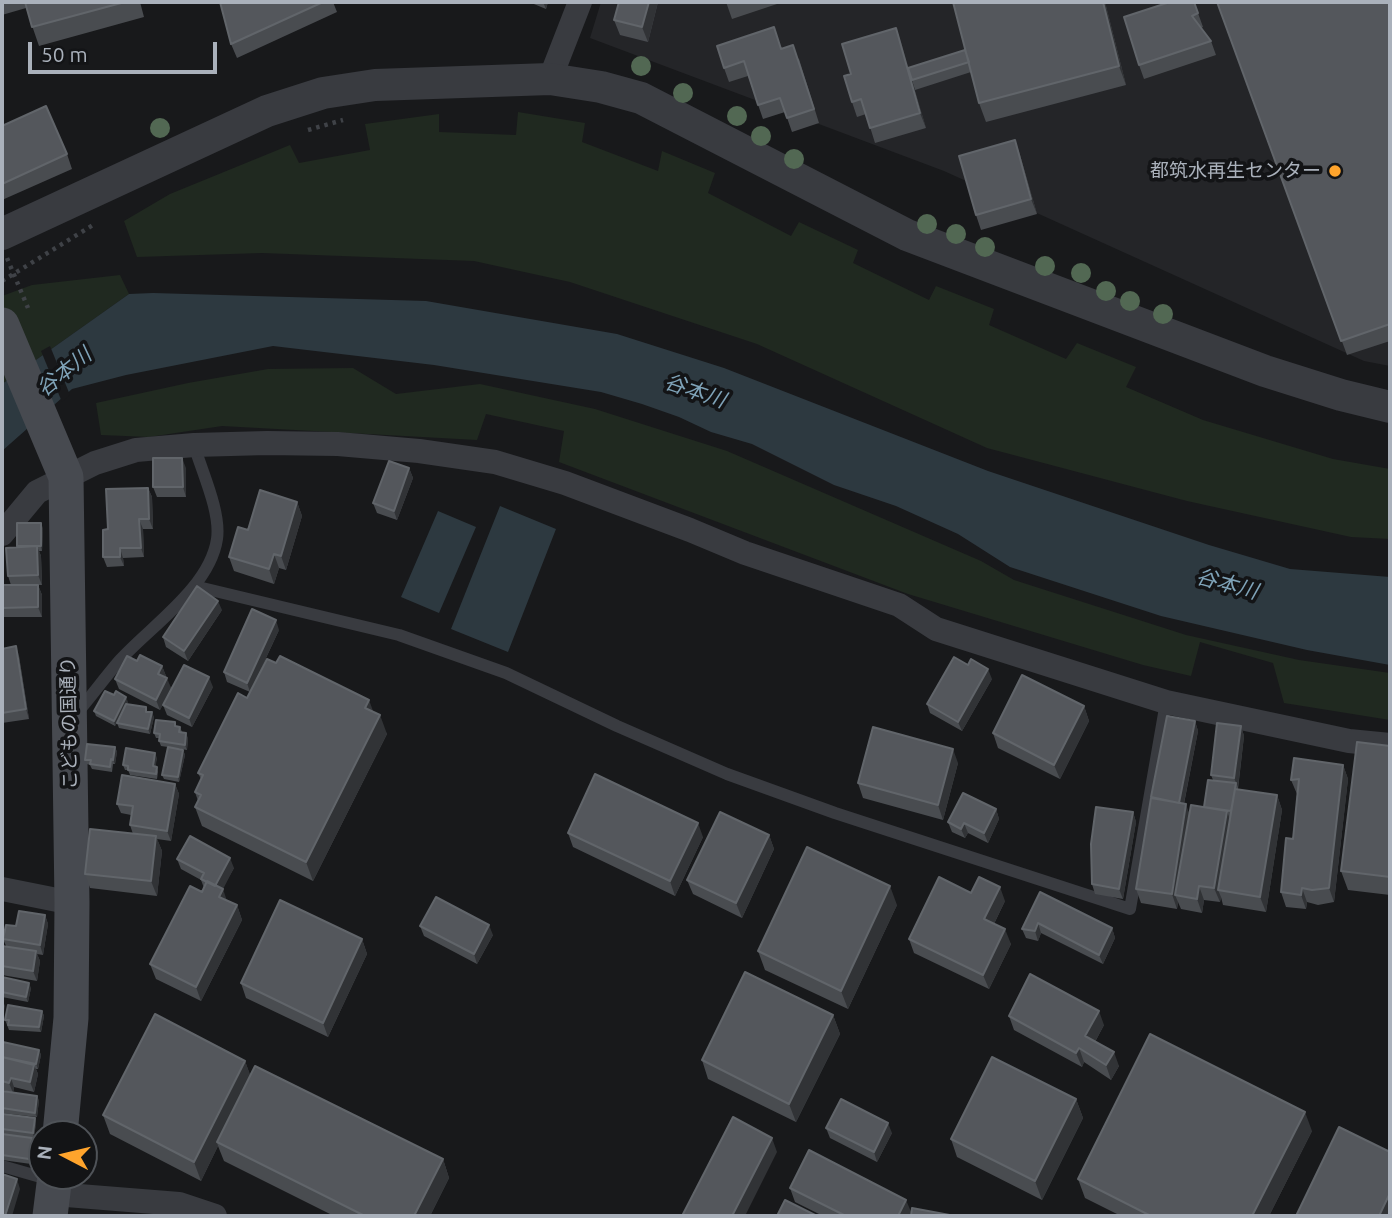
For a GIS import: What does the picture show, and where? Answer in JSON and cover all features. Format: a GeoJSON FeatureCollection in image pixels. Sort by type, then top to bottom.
{"type":"FeatureCollection","features":[{"type":"Feature","properties":{"kind":"main road","name":"こどもの国通り"},"geometry":{"type":"LineString","coordinates":[[2,325],[64,471],[72,903],[71,1018],[61,1120]]}},
{"type":"Feature","properties":{"kind":"street"},"geometry":{"type":"LineString","coordinates":[[550,79],[580,2]]}},
{"type":"Feature","properties":{"kind":"street"},"geometry":{"type":"LineString","coordinates":[[2,234],[255,116],[305,98],[375,85],[550,79],[601,87],[641,98],[907,235],[1265,371],[1390,407]]}},
{"type":"Feature","properties":{"kind":"street"},"geometry":{"type":"LineString","coordinates":[[2,534],[37,492],[64,471],[136,450],[194,445],[338,444],[419,451],[495,462],[565,483],[745,553],[899,605],[936,629],[1166,702],[1349,741],[1390,745]]}},
{"type":"Feature","properties":{"kind":"street"},"geometry":{"type":"LineString","coordinates":[[2,889],[72,903]]}},
{"type":"Feature","properties":{"kind":"street"},"geometry":{"type":"LineString","coordinates":[[53,1192],[179,1204],[215,1216]]}},
{"type":"Feature","properties":{"kind":"lane"},"geometry":{"type":"LineString","coordinates":[[69,722],[120,660],[194,586],[207,567],[217,540],[217,518],[194,445]]}},
{"type":"Feature","properties":{"kind":"lane"},"geometry":{"type":"LineString","coordinates":[[194,586],[399,635],[506,673],[727,774],[835,813],[1130,909],[1166,702]]}},
{"type":"Feature","properties":{"kind":"lane"},"geometry":{"type":"LineString","coordinates":[[2,1166],[53,1192]]}},
{"type":"Feature","properties":{"kind":"path"},"geometry":{"type":"LineString","coordinates":[[306,130],[352,118]]}},
{"type":"Feature","properties":{"kind":"path"},"geometry":{"type":"LineString","coordinates":[[2,281],[97,222]]}},
{"type":"Feature","properties":{"kind":"shaded area"},"geometry":{"type":"Polygon","coordinates":[[[601,2],[1390,2],[1390,366],[1364,361],[944,171],[590,38],[601,2]]]}},
{"type":"Feature","properties":{"kind":"shaded area"},"geometry":{"type":"Polygon","coordinates":[[[518,112],[585,123],[582,142],[658,171],[662,151],[715,173],[708,193],[791,236],[799,222],[858,250],[853,263],[929,300],[936,286],[994,309],[989,325],[1066,359],[1077,343],[1136,367],[1126,387],[1203,420],[1333,459],[1390,469],[1390,539],[1351,537],[1187,501],[987,448],[757,344],[570,282],[474,261],[262,253],[137,257],[124,221],[170,194],[290,145],[299,163],[370,150],[365,124],[439,114],[439,132],[516,135],[518,112]]]}},
{"type":"Feature","properties":{"kind":"shaded area"},"geometry":{"type":"Polygon","coordinates":[[[120,275],[129,294],[2,384],[2,296],[32,285],[120,275]]]}},
{"type":"Feature","properties":{"kind":"shaded area"},"geometry":{"type":"Polygon","coordinates":[[[353,368],[396,394],[480,384],[595,409],[727,451],[981,561],[1014,580],[1186,635],[1299,660],[1390,673],[1390,720],[1284,703],[1273,663],[1200,642],[1191,676],[1143,665],[908,594],[559,462],[564,431],[486,414],[477,440],[222,426],[149,437],[101,435],[96,403],[268,369],[353,368]]]}},
{"type":"Feature","properties":{"kind":"water","name":"谷本川"},"geometry":{"type":"Polygon","coordinates":[[[129,294],[426,301],[617,334],[724,368],[988,471],[1209,545],[1290,569],[1390,577],[1390,665],[1307,650],[1161,616],[1010,567],[958,534],[896,506],[834,485],[752,444],[711,432],[642,404],[601,392],[434,365],[273,346],[126,375],[72,389],[2,451],[2,384],[129,294]]]}},
{"type":"Feature","properties":{"kind":"water"},"geometry":{"type":"Polygon","coordinates":[[[500,506],[556,529],[508,652],[451,629],[500,506]]]}},
{"type":"Feature","properties":{"kind":"water"},"geometry":{"type":"Polygon","coordinates":[[[438,511],[476,527],[439,613],[401,597],[438,511]]]}},
{"type":"Feature","properties":{"kind":"pier"},"geometry":{"type":"Polygon","coordinates":[[[50,346],[70,395],[62,402],[41,351],[50,346]]]}},
{"type":"Feature","properties":{"kind":"building"},"geometry":{"type":"Polygon","coordinates":[[[25,2],[125,2],[32,27],[25,2]]]}},
{"type":"Feature","properties":{"kind":"building"},"geometry":{"type":"Polygon","coordinates":[[[220,2],[323,2],[231,44],[220,2]]]}},
{"type":"Feature","properties":{"kind":"building"},"geometry":{"type":"Polygon","coordinates":[[[619,2],[649,2],[642,27],[614,20],[619,2]]]}},
{"type":"Feature","properties":{"kind":"building"},"geometry":{"type":"Polygon","coordinates":[[[953,2],[1103,2],[1119,66],[979,103],[953,2]]]}},
{"type":"Feature","properties":{"kind":"building"},"geometry":{"type":"Polygon","coordinates":[[[1170,2],[1194,2],[1198,13],[1192,16],[1211,41],[1139,65],[1124,17],[1170,2]]]}},
{"type":"Feature","properties":{"kind":"building","name":"都筑水再生センター"},"geometry":{"type":"Polygon","coordinates":[[[1217,2],[1390,2],[1390,324],[1341,341],[1217,2]]]}},
{"type":"Feature","properties":{"kind":"building"},"geometry":{"type":"Polygon","coordinates":[[[774,27],[781,49],[793,45],[814,109],[787,118],[780,98],[758,105],[744,61],[724,68],[717,46],[774,27]]]}},
{"type":"Feature","properties":{"kind":"building"},"geometry":{"type":"Polygon","coordinates":[[[896,28],[920,113],[870,128],[861,99],[852,102],[844,76],[851,74],[842,44],[896,28]]]}},
{"type":"Feature","properties":{"kind":"building"},"geometry":{"type":"Polygon","coordinates":[[[965,50],[969,62],[912,80],[908,68],[965,50]]]}},
{"type":"Feature","properties":{"kind":"building"},"geometry":{"type":"Polygon","coordinates":[[[46,106],[67,154],[2,184],[2,126],[46,106]]]}},
{"type":"Feature","properties":{"kind":"building"},"geometry":{"type":"Polygon","coordinates":[[[1015,140],[1031,199],[976,215],[959,156],[1015,140]]]}},
{"type":"Feature","properties":{"kind":"building"},"geometry":{"type":"Polygon","coordinates":[[[153,458],[182,458],[183,487],[153,487],[153,458]]]}},
{"type":"Feature","properties":{"kind":"building"},"geometry":{"type":"Polygon","coordinates":[[[389,461],[409,468],[394,511],[373,503],[389,461]]]}},
{"type":"Feature","properties":{"kind":"building"},"geometry":{"type":"Polygon","coordinates":[[[148,488],[149,519],[139,519],[141,548],[120,548],[120,557],[103,557],[103,530],[108,529],[106,489],[148,488]]]}},
{"type":"Feature","properties":{"kind":"building"},"geometry":{"type":"Polygon","coordinates":[[[260,490],[297,502],[281,556],[274,554],[269,569],[229,557],[238,527],[248,530],[260,490]]]}},
{"type":"Feature","properties":{"kind":"building"},"geometry":{"type":"Polygon","coordinates":[[[17,523],[41,523],[41,546],[17,546],[17,523]]]}},
{"type":"Feature","properties":{"kind":"building"},"geometry":{"type":"Polygon","coordinates":[[[37,546],[38,575],[8,576],[6,548],[37,546]]]}},
{"type":"Feature","properties":{"kind":"building"},"geometry":{"type":"Polygon","coordinates":[[[2,585],[38,585],[38,607],[2,608],[2,585]]]}},
{"type":"Feature","properties":{"kind":"building"},"geometry":{"type":"Polygon","coordinates":[[[197,586],[218,601],[184,651],[163,637],[197,586]]]}},
{"type":"Feature","properties":{"kind":"building"},"geometry":{"type":"Polygon","coordinates":[[[252,609],[276,620],[247,683],[224,672],[252,609]]]}},
{"type":"Feature","properties":{"kind":"building"},"geometry":{"type":"Polygon","coordinates":[[[16,646],[26,709],[2,713],[2,649],[16,646]]]}},
{"type":"Feature","properties":{"kind":"building"},"geometry":{"type":"Polygon","coordinates":[[[140,655],[162,666],[158,674],[167,678],[156,700],[115,679],[127,656],[137,661],[140,655]]]}},
{"type":"Feature","properties":{"kind":"building"},"geometry":{"type":"Polygon","coordinates":[[[280,656],[369,700],[365,708],[380,715],[306,862],[195,807],[201,795],[195,792],[203,775],[198,773],[238,693],[247,698],[267,659],[276,663],[280,656]]]}},
{"type":"Feature","properties":{"kind":"building"},"geometry":{"type":"Polygon","coordinates":[[[954,657],[968,665],[971,659],[988,669],[958,722],[927,704],[954,657]]]}},
{"type":"Feature","properties":{"kind":"building"},"geometry":{"type":"Polygon","coordinates":[[[184,665],[209,677],[189,718],[163,705],[184,665]]]}},
{"type":"Feature","properties":{"kind":"building"},"geometry":{"type":"Polygon","coordinates":[[[1022,675],[1084,706],[1054,765],[993,733],[1022,675]]]}},
{"type":"Feature","properties":{"kind":"building"},"geometry":{"type":"Polygon","coordinates":[[[105,691],[114,695],[116,691],[126,697],[114,721],[94,711],[105,691]]]}},
{"type":"Feature","properties":{"kind":"building"},"geometry":{"type":"Polygon","coordinates":[[[126,704],[146,707],[146,712],[152,712],[148,729],[117,723],[126,704]]]}},
{"type":"Feature","properties":{"kind":"building"},"geometry":{"type":"Polygon","coordinates":[[[1167,716],[1195,721],[1179,803],[1151,797],[1167,716]]]}},
{"type":"Feature","properties":{"kind":"building"},"geometry":{"type":"Polygon","coordinates":[[[156,720],[175,722],[175,726],[180,727],[179,732],[186,733],[185,745],[159,741],[160,734],[154,733],[156,720]]]}},
{"type":"Feature","properties":{"kind":"building"},"geometry":{"type":"Polygon","coordinates":[[[1217,723],[1241,726],[1234,778],[1211,775],[1217,723]]]}},
{"type":"Feature","properties":{"kind":"building"},"geometry":{"type":"Polygon","coordinates":[[[873,727],[953,749],[938,805],[858,783],[873,727]]]}},
{"type":"Feature","properties":{"kind":"building"},"geometry":{"type":"Polygon","coordinates":[[[1357,742],[1390,746],[1390,877],[1341,871],[1357,742]]]}},
{"type":"Feature","properties":{"kind":"building"},"geometry":{"type":"Polygon","coordinates":[[[87,744],[115,747],[110,767],[90,764],[91,760],[85,760],[87,744]]]}},
{"type":"Feature","properties":{"kind":"building"},"geometry":{"type":"Polygon","coordinates":[[[168,747],[183,750],[178,777],[162,775],[168,747]]]}},
{"type":"Feature","properties":{"kind":"building"},"geometry":{"type":"Polygon","coordinates":[[[126,748],[155,753],[153,766],[157,767],[156,774],[128,770],[128,766],[123,765],[126,748]]]}},
{"type":"Feature","properties":{"kind":"building"},"geometry":{"type":"Polygon","coordinates":[[[1294,758],[1343,765],[1329,888],[1302,888],[1301,895],[1281,892],[1286,838],[1293,839],[1299,779],[1291,780],[1294,758]]]}},
{"type":"Feature","properties":{"kind":"building"},"geometry":{"type":"Polygon","coordinates":[[[595,774],[698,823],[670,881],[568,833],[595,774]]]}},
{"type":"Feature","properties":{"kind":"building"},"geometry":{"type":"Polygon","coordinates":[[[122,775],[175,784],[167,831],[130,825],[133,806],[117,804],[122,775]]]}},
{"type":"Feature","properties":{"kind":"building"},"geometry":{"type":"Polygon","coordinates":[[[1208,780],[1236,783],[1231,811],[1204,807],[1208,780]]]}},
{"type":"Feature","properties":{"kind":"building"},"geometry":{"type":"Polygon","coordinates":[[[1235,789],[1277,795],[1260,897],[1218,890],[1235,789]]]}},
{"type":"Feature","properties":{"kind":"building"},"geometry":{"type":"Polygon","coordinates":[[[963,793],[996,809],[984,833],[964,823],[961,829],[948,822],[963,793]]]}},
{"type":"Feature","properties":{"kind":"building"},"geometry":{"type":"Polygon","coordinates":[[[1151,798],[1186,804],[1172,894],[1136,889],[1151,798]]]}},
{"type":"Feature","properties":{"kind":"building"},"geometry":{"type":"Polygon","coordinates":[[[1191,805],[1227,811],[1214,888],[1199,886],[1197,899],[1175,895],[1191,805]]]}},
{"type":"Feature","properties":{"kind":"building"},"geometry":{"type":"Polygon","coordinates":[[[1096,807],[1133,812],[1119,889],[1092,884],[1091,844],[1096,807]]]}},
{"type":"Feature","properties":{"kind":"building"},"geometry":{"type":"Polygon","coordinates":[[[720,812],[769,835],[736,903],[687,880],[720,812]]]}},
{"type":"Feature","properties":{"kind":"building"},"geometry":{"type":"Polygon","coordinates":[[[90,829],[156,836],[151,881],[85,874],[90,829]]]}},
{"type":"Feature","properties":{"kind":"building"},"geometry":{"type":"Polygon","coordinates":[[[190,836],[230,858],[215,886],[201,879],[204,873],[177,859],[190,836]]]}},
{"type":"Feature","properties":{"kind":"building"},"geometry":{"type":"Polygon","coordinates":[[[807,847],[890,886],[841,991],[758,951],[807,847]]]}},
{"type":"Feature","properties":{"kind":"building"},"geometry":{"type":"Polygon","coordinates":[[[939,877],[971,893],[979,877],[1000,887],[984,919],[1005,929],[983,975],[909,939],[939,877]]]}},
{"type":"Feature","properties":{"kind":"building"},"geometry":{"type":"Polygon","coordinates":[[[207,881],[223,889],[219,897],[237,905],[196,987],[150,964],[190,886],[202,892],[207,881]]]}},
{"type":"Feature","properties":{"kind":"building"},"geometry":{"type":"Polygon","coordinates":[[[1040,892],[1112,928],[1099,955],[1038,923],[1035,931],[1022,929],[1040,892]]]}},
{"type":"Feature","properties":{"kind":"building"},"geometry":{"type":"Polygon","coordinates":[[[436,897],[489,925],[474,954],[420,926],[436,897]]]}},
{"type":"Feature","properties":{"kind":"building"},"geometry":{"type":"Polygon","coordinates":[[[280,900],[362,939],[323,1023],[241,983],[280,900]]]}},
{"type":"Feature","properties":{"kind":"building"},"geometry":{"type":"Polygon","coordinates":[[[19,911],[45,915],[40,945],[3,939],[6,925],[16,926],[19,911]]]}},
{"type":"Feature","properties":{"kind":"building"},"geometry":{"type":"Polygon","coordinates":[[[2,946],[36,951],[33,971],[2,966],[2,946]]]}},
{"type":"Feature","properties":{"kind":"building"},"geometry":{"type":"Polygon","coordinates":[[[745,972],[833,1015],[789,1104],[702,1060],[745,972]]]}},
{"type":"Feature","properties":{"kind":"building"},"geometry":{"type":"Polygon","coordinates":[[[1030,974],[1099,1011],[1085,1036],[1114,1052],[1106,1065],[1079,1048],[1076,1053],[1009,1016],[1030,974]]]}},
{"type":"Feature","properties":{"kind":"building"},"geometry":{"type":"Polygon","coordinates":[[[2,977],[29,983],[26,997],[2,992],[2,977]]]}},
{"type":"Feature","properties":{"kind":"building"},"geometry":{"type":"Polygon","coordinates":[[[8,1005],[42,1011],[39,1027],[8,1025],[9,1020],[5,1020],[8,1005]]]}},
{"type":"Feature","properties":{"kind":"building"},"geometry":{"type":"Polygon","coordinates":[[[155,1014],[245,1061],[194,1162],[103,1115],[155,1014]]]}},
{"type":"Feature","properties":{"kind":"building"},"geometry":{"type":"Polygon","coordinates":[[[1150,1034],[1305,1112],[1252,1216],[1151,1216],[1078,1179],[1150,1034]]]}},
{"type":"Feature","properties":{"kind":"building"},"geometry":{"type":"Polygon","coordinates":[[[3,1042],[39,1050],[36,1064],[2,1057],[3,1042]]]}},
{"type":"Feature","properties":{"kind":"building"},"geometry":{"type":"Polygon","coordinates":[[[2,1057],[34,1065],[30,1082],[11,1078],[9,1083],[2,1081],[2,1057]]]}},
{"type":"Feature","properties":{"kind":"building"},"geometry":{"type":"Polygon","coordinates":[[[992,1057],[1076,1099],[1035,1181],[951,1139],[992,1057]]]}},
{"type":"Feature","properties":{"kind":"building"},"geometry":{"type":"Polygon","coordinates":[[[255,1066],[443,1159],[414,1216],[365,1216],[217,1142],[255,1066]]]}},
{"type":"Feature","properties":{"kind":"building"},"geometry":{"type":"Polygon","coordinates":[[[2,1091],[37,1096],[35,1113],[2,1108],[2,1091]]]}},
{"type":"Feature","properties":{"kind":"building"},"geometry":{"type":"Polygon","coordinates":[[[841,1099],[888,1123],[874,1152],[826,1128],[841,1099]]]}},
{"type":"Feature","properties":{"kind":"building"},"geometry":{"type":"Polygon","coordinates":[[[3,1114],[35,1118],[28,1120],[28,1132],[2,1129],[3,1114]]]}},
{"type":"Feature","properties":{"kind":"building"},"geometry":{"type":"Polygon","coordinates":[[[733,1117],[772,1138],[732,1216],[682,1216],[733,1117]]]}},
{"type":"Feature","properties":{"kind":"building"},"geometry":{"type":"Polygon","coordinates":[[[1339,1127],[1390,1152],[1390,1193],[1379,1216],[1296,1216],[1339,1127]]]}},
{"type":"Feature","properties":{"kind":"building"},"geometry":{"type":"Polygon","coordinates":[[[2,1134],[28,1137],[28,1159],[2,1155],[2,1134]]]}},
{"type":"Feature","properties":{"kind":"building"},"geometry":{"type":"Polygon","coordinates":[[[809,1150],[906,1200],[898,1216],[846,1216],[790,1188],[809,1150]]]}},
{"type":"Feature","properties":{"kind":"building"},"geometry":{"type":"Polygon","coordinates":[[[2,1174],[17,1179],[5,1216],[2,1216],[2,1174]]]}},
{"type":"Feature","properties":{"kind":"building"},"geometry":{"type":"Polygon","coordinates":[[[785,1200],[817,1216],[777,1216],[785,1200]]]}},
{"type":"Feature","properties":{"kind":"building"},"geometry":{"type":"Polygon","coordinates":[[[912,1208],[955,1216],[911,1216],[912,1208]]]}},
{"type":"Feature","properties":{"kind":"place","name":"都筑水再生センター"},"geometry":{"type":"Point","coordinates":[1335,171]}}]}
